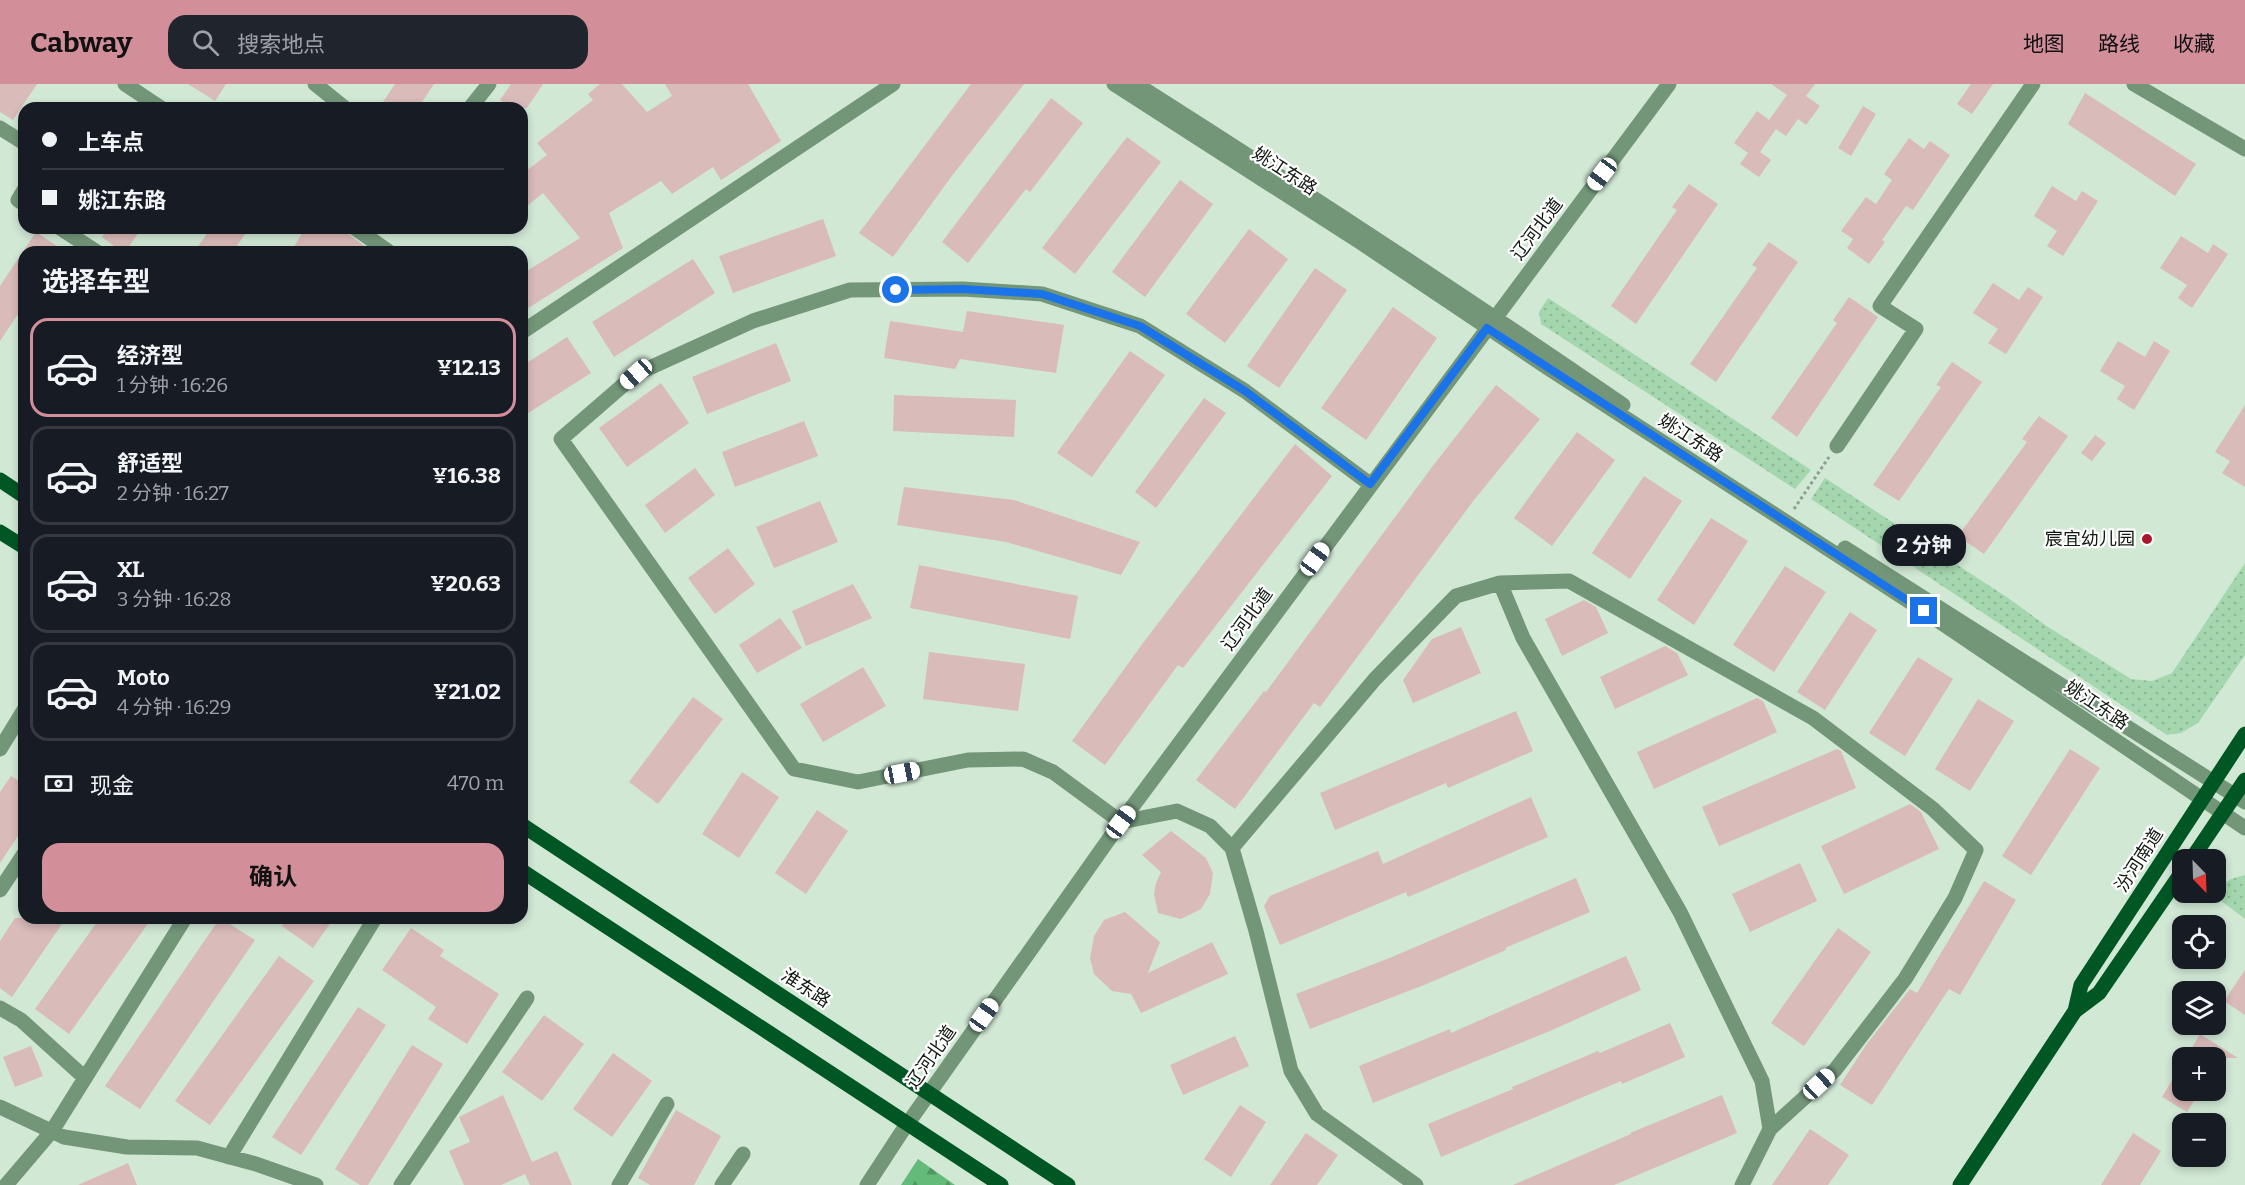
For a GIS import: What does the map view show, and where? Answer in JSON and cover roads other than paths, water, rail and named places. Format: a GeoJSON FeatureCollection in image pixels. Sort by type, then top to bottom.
{"type":"FeatureCollection","features":[{"type":"Feature","properties":{"kind":"main road"},"geometry":{"type":"LineString","coordinates":[[0,480],[18,492]]}},
{"type":"Feature","properties":{"kind":"main road"},"geometry":{"type":"LineString","coordinates":[[0,532],[18,543]]}},
{"type":"Feature","properties":{"kind":"main road","name":"汾河南道"},"geometry":{"type":"LineString","coordinates":[[2075,1011],[2081,985],[2245,734]]}},
{"type":"Feature","properties":{"kind":"main road"},"geometry":{"type":"LineString","coordinates":[[2198,849],[2223,813],[2240,799],[2245,780]]}},
{"type":"Feature","properties":{"kind":"main road","name":"淮东路"},"geometry":{"type":"LineString","coordinates":[[528,829],[1068,1185]]}},
{"type":"Feature","properties":{"kind":"main road"},"geometry":{"type":"LineString","coordinates":[[528,875],[1001,1185]]}},
{"type":"Feature","properties":{"kind":"main road","name":"汾河南道"},"geometry":{"type":"LineString","coordinates":[[1960,1185],[2075,1011],[2099,993],[2172,887]]}},
{"type":"Feature","properties":{"kind":"street"},"geometry":{"type":"LineString","coordinates":[[125,84],[152,102]]}},
{"type":"Feature","properties":{"kind":"street"},"geometry":{"type":"LineString","coordinates":[[315,84],[338,102]]}},
{"type":"Feature","properties":{"kind":"street"},"geometry":{"type":"LineString","coordinates":[[475,102],[489,84]]}},
{"type":"Feature","properties":{"kind":"street"},"geometry":{"type":"LineString","coordinates":[[528,328],[893,84]]}},
{"type":"Feature","properties":{"kind":"street","name":"姚江东路"},"geometry":{"type":"LineString","coordinates":[[1114,84],[2240,799]]}},
{"type":"Feature","properties":{"kind":"street","name":"姚江东路"},"geometry":{"type":"LineString","coordinates":[[1136,84],[1284,178],[1491,322],[2245,828]]}},
{"type":"Feature","properties":{"kind":"street","name":"辽河北道"},"geometry":{"type":"LineString","coordinates":[[867,1185],[908,1122],[1121,822],[1669,84]]}},
{"type":"Feature","properties":{"kind":"street"},"geometry":{"type":"LineString","coordinates":[[1837,446],[1916,329],[1880,306],[2033,84]]}},
{"type":"Feature","properties":{"kind":"street"},"geometry":{"type":"LineString","coordinates":[[2134,84],[2245,149]]}},
{"type":"Feature","properties":{"kind":"street"},"geometry":{"type":"LineString","coordinates":[[0,128],[18,139]]}},
{"type":"Feature","properties":{"kind":"street"},"geometry":{"type":"LineString","coordinates":[[69,234],[88,246]]}},
{"type":"Feature","properties":{"kind":"street"},"geometry":{"type":"LineString","coordinates":[[364,234],[380,246]]}},
{"type":"Feature","properties":{"kind":"street"},"geometry":{"type":"LineString","coordinates":[[1370,484],[1245,391],[1140,326],[1042,294],[975,290],[850,290],[753,321],[636,374],[561,439],[794,769],[858,782],[968,759],[1023,759],[1053,772],[1121,822],[1177,811],[1210,826],[1232,848],[1291,1071],[1317,1114],[1416,1185]]}},
{"type":"Feature","properties":{"kind":"street"},"geometry":{"type":"LineString","coordinates":[[1232,848],[1375,679],[1456,596],[1500,582],[1569,582],[1813,718],[1933,809],[1977,850],[1955,898],[1905,979],[1835,1070],[1770,1129],[1742,1185]]}},
{"type":"Feature","properties":{"kind":"street"},"geometry":{"type":"LineString","coordinates":[[1500,582],[1523,638],[1680,912],[1762,1081],[1770,1129]]}},
{"type":"Feature","properties":{"kind":"street"},"geometry":{"type":"LineString","coordinates":[[0,749],[18,720]]}},
{"type":"Feature","properties":{"kind":"street"},"geometry":{"type":"LineString","coordinates":[[0,890],[18,863]]}},
{"type":"Feature","properties":{"kind":"street"},"geometry":{"type":"LineString","coordinates":[[6,1185],[52,1131],[181,924]]}},
{"type":"Feature","properties":{"kind":"street"},"geometry":{"type":"LineString","coordinates":[[229,1157],[371,924]]}},
{"type":"Feature","properties":{"kind":"street"},"geometry":{"type":"LineString","coordinates":[[401,1185],[527,998]]}},
{"type":"Feature","properties":{"kind":"street"},"geometry":{"type":"LineString","coordinates":[[0,1008],[21,1020],[85,1078]]}},
{"type":"Feature","properties":{"kind":"street"},"geometry":{"type":"LineString","coordinates":[[619,1185],[667,1104]]}},
{"type":"Feature","properties":{"kind":"street"},"geometry":{"type":"LineString","coordinates":[[0,1107],[63,1137],[127,1147],[197,1148],[316,1185]]}},
{"type":"Feature","properties":{"kind":"street"},"geometry":{"type":"LineString","coordinates":[[722,1185],[743,1154]]}},
{"type":"Feature","properties":{"kind":"place","name":"宸宜幼儿园"},"geometry":{"type":"Point","coordinates":[2147,539]}}]}
